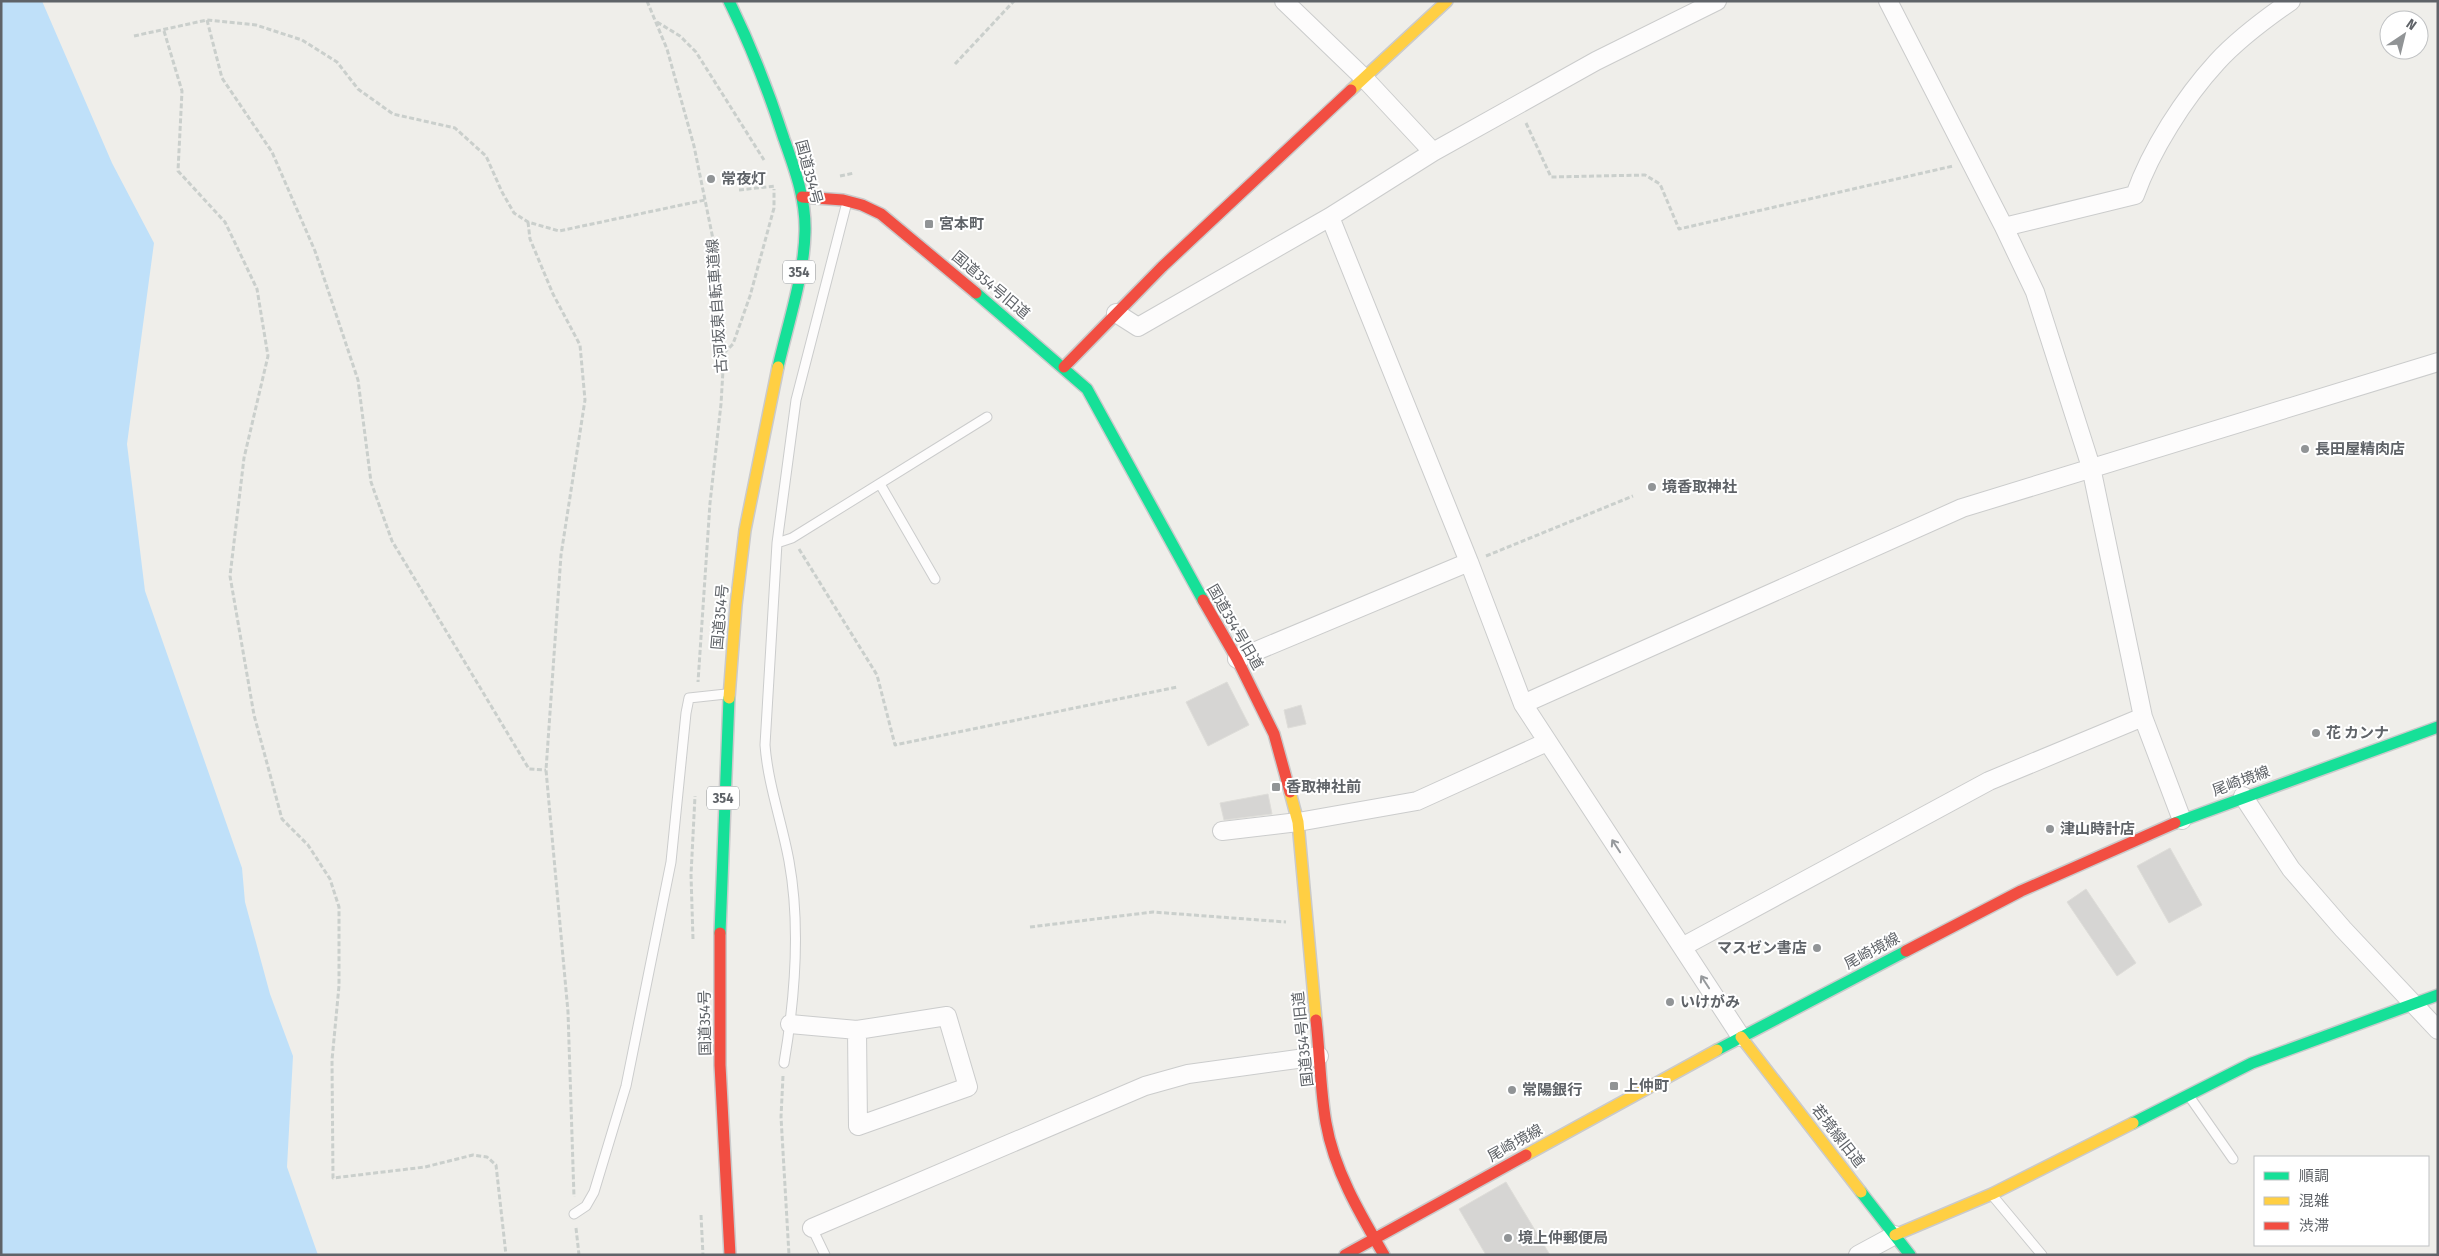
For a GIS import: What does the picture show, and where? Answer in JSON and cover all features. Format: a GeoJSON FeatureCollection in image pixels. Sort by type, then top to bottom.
{"type":"FeatureCollection","features":[{"type":"Feature","properties":{"kind":"main road","name":"国道354号"},"geometry":{"type":"LineString","coordinates":[[729,1],[746,33],[771,95],[802,197],[805,219],[801,262],[756,465],[745,532],[732,643],[718,936],[723,1160],[730,1255]]}},
{"type":"Feature","properties":{"kind":"main road"},"geometry":{"type":"LineString","coordinates":[[1064,367],[1116,313],[1447,1]]}},
{"type":"Feature","properties":{"kind":"main road","name":"国道354号旧道"},"geometry":{"type":"LineString","coordinates":[[802,197],[826,197],[848,200],[871,208],[887,219],[1064,367],[1087,390],[1102,412],[1174,550],[1237,659],[1274,734],[1298,822],[1319,1056],[1326,1123],[1332,1153],[1350,1198],[1384,1255]]}},
{"type":"Feature","properties":{"kind":"main road","name":"尾崎境線"},"geometry":{"type":"LineString","coordinates":[[1345,1255],[1741,1037],[2021,891],[2182,820],[2243,796],[2438,727]]}},
{"type":"Feature","properties":{"kind":"main road"},"geometry":{"type":"LineString","coordinates":[[1895,1235],[1992,1194],[2252,1063],[2292,1046],[2438,995]]}},
{"type":"Feature","properties":{"kind":"main road","name":"若境線旧道"},"geometry":{"type":"LineString","coordinates":[[1741,1037],[1910,1255]]}},
{"type":"Feature","properties":{"kind":"street"},"geometry":{"type":"LineString","coordinates":[[1284,1],[1364,78],[1433,152]]}},
{"type":"Feature","properties":{"kind":"street"},"geometry":{"type":"LineString","coordinates":[[1116,313],[1138,327],[1330,217],[1433,152],[1697,5],[1717,1]]}},
{"type":"Feature","properties":{"kind":"street"},"geometry":{"type":"LineString","coordinates":[[1888,1],[2036,292],[2091,467],[2144,717],[2182,820]]}},
{"type":"Feature","properties":{"kind":"street"},"geometry":{"type":"LineString","coordinates":[[2004,227],[2135,195],[2144,170],[2174,120],[2217,62],[2259,23],[2291,1]]}},
{"type":"Feature","properties":{"kind":"street"},"geometry":{"type":"LineString","coordinates":[[1330,217],[1469,562],[1523,704],[1741,1037]]}},
{"type":"Feature","properties":{"kind":"street"},"geometry":{"type":"LineString","coordinates":[[1523,704],[1962,508],[2438,362]]}},
{"type":"Feature","properties":{"kind":"street"},"geometry":{"type":"LineString","coordinates":[[1237,659],[1469,562]]}},
{"type":"Feature","properties":{"kind":"street"},"geometry":{"type":"LineString","coordinates":[[1682,947],[1989,781],[2144,717]]}},
{"type":"Feature","properties":{"kind":"street"},"geometry":{"type":"LineString","coordinates":[[1222,831],[1298,822],[1417,801],[1547,742]]}},
{"type":"Feature","properties":{"kind":"street"},"geometry":{"type":"LineString","coordinates":[[2243,796],[2291,869],[2343,929],[2438,1030]]}},
{"type":"Feature","properties":{"kind":"street"},"geometry":{"type":"LineString","coordinates":[[790,1024],[857,1030],[947,1016],[968,1087],[858,1126],[857,1030]]}},
{"type":"Feature","properties":{"kind":"street"},"geometry":{"type":"LineString","coordinates":[[812,1228],[1146,1086],[1188,1074],[1319,1056]]}},
{"type":"Feature","properties":{"kind":"street"},"geometry":{"type":"LineString","coordinates":[[1858,1255],[1895,1235]]}},
{"type":"Feature","properties":{"kind":"lane"},"geometry":{"type":"LineString","coordinates":[[784,1063],[790,1024],[794,955],[789,862],[767,767],[765,745],[777,543],[796,400],[848,200]]}},
{"type":"Feature","properties":{"kind":"lane"},"geometry":{"type":"LineString","coordinates":[[777,543],[792,538],[987,417]]}},
{"type":"Feature","properties":{"kind":"lane"},"geometry":{"type":"LineString","coordinates":[[880,484],[935,579]]}},
{"type":"Feature","properties":{"kind":"lane"},"geometry":{"type":"LineString","coordinates":[[574,1214],[586,1206],[594,1192],[626,1086],[671,862],[689,698],[730,694]]}},
{"type":"Feature","properties":{"kind":"lane"},"geometry":{"type":"LineString","coordinates":[[2189,1096],[2233,1159]]}},
{"type":"Feature","properties":{"kind":"lane"},"geometry":{"type":"LineString","coordinates":[[1992,1194],[2042,1255]]}},
{"type":"Feature","properties":{"kind":"lane"},"geometry":{"type":"LineString","coordinates":[[812,1228],[825,1255]]}},
{"type":"Feature","properties":{"kind":"path","name":"古河坂東自転車道線"},"geometry":{"type":"LineString","coordinates":[[647,1],[667,49],[694,146],[714,244],[724,353],[699,649]]}},
{"type":"Feature","properties":{"kind":"path"},"geometry":{"type":"LineString","coordinates":[[955,64],[1014,1]]}},
{"type":"Feature","properties":{"kind":"path"},"geometry":{"type":"LineString","coordinates":[[207,20],[222,78],[272,152],[315,251],[358,380],[371,482],[392,542],[529,769],[546,770]]}},
{"type":"Feature","properties":{"kind":"path"},"geometry":{"type":"LineString","coordinates":[[134,36],[164,31],[207,20],[256,25],[302,40],[338,62],[358,89],[393,114],[455,128],[486,156],[502,192],[514,213],[528,222],[559,231],[705,200]]}},
{"type":"Feature","properties":{"kind":"path"},"geometry":{"type":"LineString","coordinates":[[656,22],[680,36],[696,52],[767,165]]}},
{"type":"Feature","properties":{"kind":"path"},"geometry":{"type":"LineString","coordinates":[[164,31],[182,91],[178,171],[225,222],[257,289],[268,356],[244,458],[230,576],[254,715],[282,818],[308,845],[330,879],[338,907],[339,986],[332,1060],[333,1178],[424,1167],[473,1155],[487,1157],[496,1164],[506,1255]]}},
{"type":"Feature","properties":{"kind":"path"},"geometry":{"type":"LineString","coordinates":[[1517,105],[1551,177],[1645,175],[1660,184],[1679,229],[1971,162]]}},
{"type":"Feature","properties":{"kind":"path"},"geometry":{"type":"LineString","coordinates":[[724,353],[733,344],[750,296],[774,208],[772,179]]}},
{"type":"Feature","properties":{"kind":"path"},"geometry":{"type":"LineString","coordinates":[[740,190],[764,186]]}},
{"type":"Feature","properties":{"kind":"path"},"geometry":{"type":"LineString","coordinates":[[528,222],[530,239],[553,294],[580,345],[585,400],[561,554],[546,770],[568,1012],[574,1214],[579,1255]]}},
{"type":"Feature","properties":{"kind":"path"},"geometry":{"type":"LineString","coordinates":[[1469,562],[1633,496]]}},
{"type":"Feature","properties":{"kind":"path"},"geometry":{"type":"LineString","coordinates":[[792,538],[877,675],[895,745],[1176,687]]}},
{"type":"Feature","properties":{"kind":"path"},"geometry":{"type":"LineString","coordinates":[[1030,927],[1154,912],[1306,923]]}},
{"type":"Feature","properties":{"kind":"path"},"geometry":{"type":"LineString","coordinates":[[784,1063],[781,1117],[789,1255]]}},
{"type":"Feature","properties":{"kind":"water"},"geometry":{"type":"Polygon","coordinates":[[[1,1],[42,1],[112,163],[154,243],[127,444],[145,591],[242,868],[245,902],[270,994],[293,1056],[287,1167],[318,1255],[1,1255],[1,1]]]}},
{"type":"Feature","properties":{"kind":"building"},"geometry":{"type":"Polygon","coordinates":[[[1227,682],[1249,725],[1208,746],[1186,702],[1227,682]]]}},
{"type":"Feature","properties":{"kind":"building"},"geometry":{"type":"Polygon","coordinates":[[[1301,705],[1306,724],[1288,728],[1284,710],[1301,705]]]}},
{"type":"Feature","properties":{"kind":"building"},"geometry":{"type":"Polygon","coordinates":[[[1268,794],[1272,814],[1224,820],[1220,803],[1268,794]]]}},
{"type":"Feature","properties":{"kind":"building"},"geometry":{"type":"Polygon","coordinates":[[[2170,848],[2202,905],[2169,923],[2137,866],[2170,848]]]}},
{"type":"Feature","properties":{"kind":"building"},"geometry":{"type":"Polygon","coordinates":[[[2086,889],[2136,963],[2117,976],[2067,902],[2086,889]]]}},
{"type":"Feature","properties":{"kind":"building"},"geometry":{"type":"Polygon","coordinates":[[[1506,1182],[1550,1255],[1486,1255],[1459,1209],[1506,1182]]]}},
{"type":"Feature","properties":{"kind":"traffic: fast"},"geometry":{"type":"LineString","coordinates":[[729,1],[752,52],[772,104],[796,173],[804,208],[805,232],[802,266],[778,367]]}},
{"type":"Feature","properties":{"kind":"traffic: fast"},"geometry":{"type":"LineString","coordinates":[[976,293],[1087,389],[1203,600]]}},
{"type":"Feature","properties":{"kind":"traffic: fast"},"geometry":{"type":"LineString","coordinates":[[720,933],[729,698]]}},
{"type":"Feature","properties":{"kind":"traffic: fast"},"geometry":{"type":"LineString","coordinates":[[2175,823],[2438,727]]}},
{"type":"Feature","properties":{"kind":"traffic: fast"},"geometry":{"type":"LineString","coordinates":[[1717,1050],[1906,951]]}},
{"type":"Feature","properties":{"kind":"traffic: fast"},"geometry":{"type":"LineString","coordinates":[[2133,1123],[2252,1063],[2438,995]]}},
{"type":"Feature","properties":{"kind":"traffic: fast"},"geometry":{"type":"LineString","coordinates":[[1861,1192],[1910,1255]]}},
{"type":"Feature","properties":{"kind":"traffic: slow"},"geometry":{"type":"LineString","coordinates":[[1351,90],[1447,1]]}},
{"type":"Feature","properties":{"kind":"traffic: slow"},"geometry":{"type":"LineString","coordinates":[[729,698],[736,605],[745,530],[778,367]]}},
{"type":"Feature","properties":{"kind":"traffic: slow"},"geometry":{"type":"LineString","coordinates":[[1290,792],[1298,822],[1316,1020]]}},
{"type":"Feature","properties":{"kind":"traffic: slow"},"geometry":{"type":"LineString","coordinates":[[1741,1037],[1861,1192]]}},
{"type":"Feature","properties":{"kind":"traffic: slow"},"geometry":{"type":"LineString","coordinates":[[1526,1155],[1717,1050]]}},
{"type":"Feature","properties":{"kind":"traffic: slow"},"geometry":{"type":"LineString","coordinates":[[1895,1235],[1992,1194],[2133,1123]]}},
{"type":"Feature","properties":{"kind":"traffic: jam"},"geometry":{"type":"LineString","coordinates":[[1064,367],[1162,267],[1351,90]]}},
{"type":"Feature","properties":{"kind":"traffic: jam"},"geometry":{"type":"LineString","coordinates":[[802,197],[843,200],[862,205],[881,214],[976,293]]}},
{"type":"Feature","properties":{"kind":"traffic: jam"},"geometry":{"type":"LineString","coordinates":[[1203,600],[1237,659],[1274,734],[1290,792]]}},
{"type":"Feature","properties":{"kind":"traffic: jam"},"geometry":{"type":"LineString","coordinates":[[1906,951],[2021,891],[2175,823]]}},
{"type":"Feature","properties":{"kind":"traffic: jam"},"geometry":{"type":"LineString","coordinates":[[720,933],[720,1065],[730,1255]]}},
{"type":"Feature","properties":{"kind":"traffic: jam"},"geometry":{"type":"LineString","coordinates":[[1316,1020],[1322,1097],[1326,1123],[1335,1158],[1349,1191],[1384,1255]]}},
{"type":"Feature","properties":{"kind":"traffic: jam"},"geometry":{"type":"LineString","coordinates":[[1345,1255],[1526,1155]]}},
{"type":"Feature","properties":{"kind":"place","name":"常夜灯"},"geometry":{"type":"Point","coordinates":[711,179]}},
{"type":"Feature","properties":{"kind":"place","name":"宮本町"},"geometry":{"type":"Point","coordinates":[929,224]}},
{"type":"Feature","properties":{"kind":"place","name":"長田屋精肉店"},"geometry":{"type":"Point","coordinates":[2305,449]}},
{"type":"Feature","properties":{"kind":"place","name":"境香取神社"},"geometry":{"type":"Point","coordinates":[1652,487]}},
{"type":"Feature","properties":{"kind":"place","name":"花 カンナ"},"geometry":{"type":"Point","coordinates":[2316,733]}},
{"type":"Feature","properties":{"kind":"place","name":"香取神社前"},"geometry":{"type":"Point","coordinates":[1276,787]}},
{"type":"Feature","properties":{"kind":"place","name":"津山時計店"},"geometry":{"type":"Point","coordinates":[2050,829]}},
{"type":"Feature","properties":{"kind":"place","name":"マスゼン書店"},"geometry":{"type":"Point","coordinates":[1817,948]}},
{"type":"Feature","properties":{"kind":"place","name":"いけがみ"},"geometry":{"type":"Point","coordinates":[1670,1002]}},
{"type":"Feature","properties":{"kind":"place","name":"上仲町"},"geometry":{"type":"Point","coordinates":[1614,1086]}},
{"type":"Feature","properties":{"kind":"place","name":"常陽銀行"},"geometry":{"type":"Point","coordinates":[1512,1090]}},
{"type":"Feature","properties":{"kind":"place","name":"境上仲郵便局"},"geometry":{"type":"Point","coordinates":[1508,1238]}}]}
